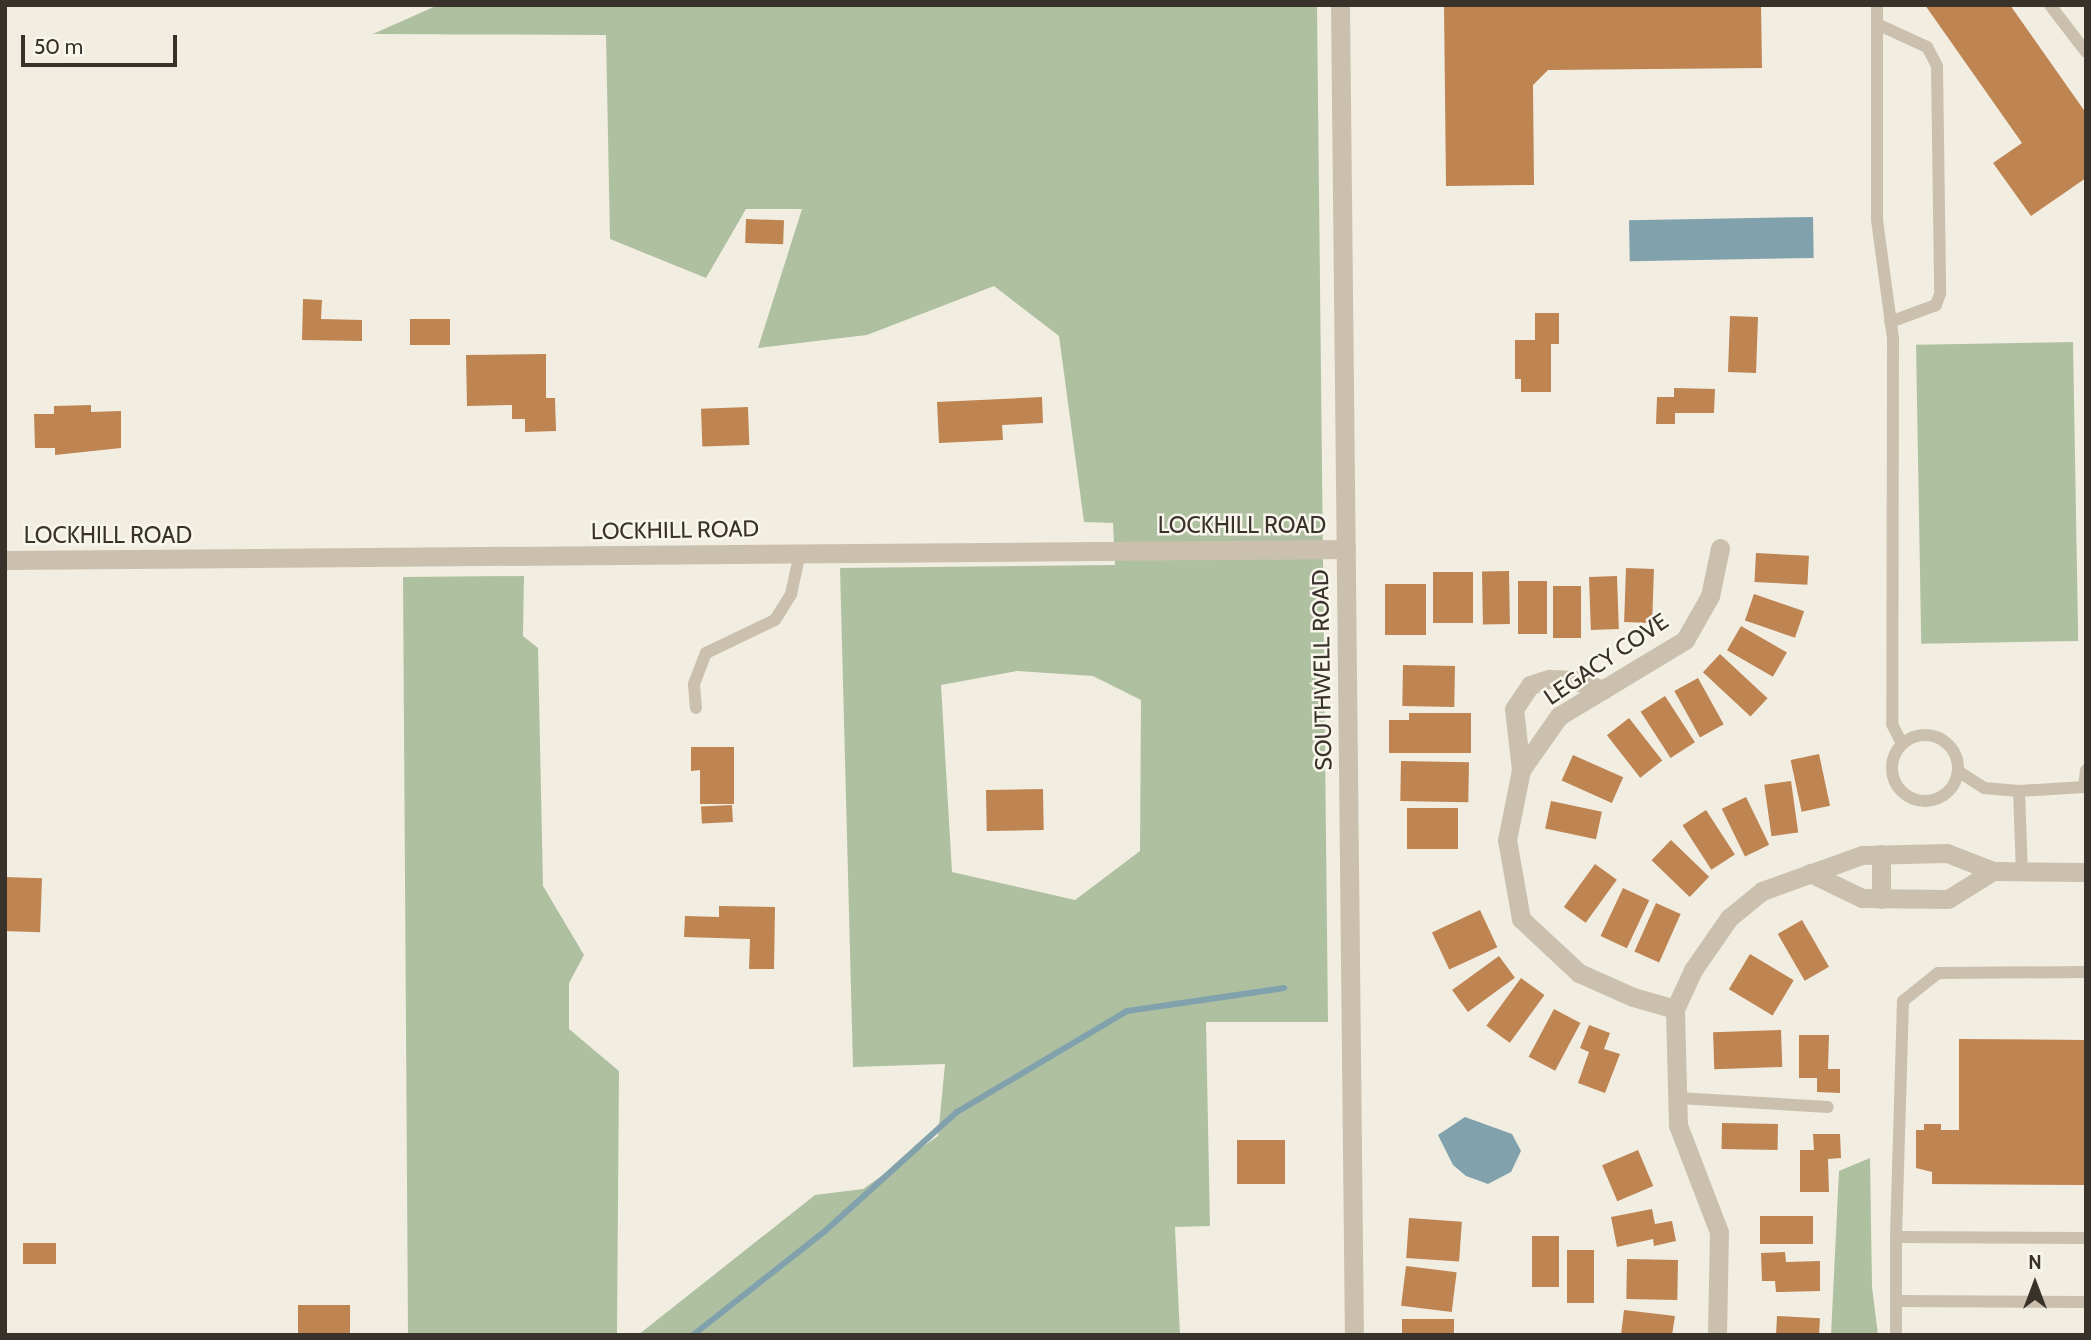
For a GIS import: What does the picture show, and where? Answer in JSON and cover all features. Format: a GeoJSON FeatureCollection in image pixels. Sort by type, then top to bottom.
{"type":"FeatureCollection","features":[{"type":"Feature","properties":{"kind":"street","name":"SOUTHWELL ROAD"},"geometry":{"type":"LineString","coordinates":[[1340,5],[1354,1335]]}},
{"type":"Feature","properties":{"kind":"street","name":"LEGACY COVE"},"geometry":{"type":"LineString","coordinates":[[1675,1009],[1633,997],[1579,973],[1521,919],[1507,840],[1521,770],[1559,716],[1685,640],[1710,596],[1720,548]]}},
{"type":"Feature","properties":{"kind":"street","name":"LOCKHILL ROAD"},"geometry":{"type":"LineString","coordinates":[[5,560],[1346,549]]}},
{"type":"Feature","properties":{"kind":"street"},"geometry":{"type":"LineString","coordinates":[[1521,770],[1514,709],[1530,685],[1549,679],[1573,680],[1603,690]]}},
{"type":"Feature","properties":{"kind":"street"},"geometry":{"type":"LineString","coordinates":[[1717,1335],[1719,1232],[1678,1125],[1675,1009],[1693,970],[1729,918],[1762,891],[1810,873],[1881,854],[1947,853],[1993,871],[2086,872]]}},
{"type":"Feature","properties":{"kind":"street"},"geometry":{"type":"LineString","coordinates":[[1881,854],[1881,899]]}},
{"type":"Feature","properties":{"kind":"street"},"geometry":{"type":"LineString","coordinates":[[1810,873],[1863,898],[1948,899],[1993,871]]}},
{"type":"Feature","properties":{"kind":"lane"},"geometry":{"type":"LineString","coordinates":[[1877,5],[1877,220],[1890,322],[1892,724],[1902,744],[1892,773],[1901,792],[1910,798],[1931,801],[1941,797],[1958,771]]}},
{"type":"Feature","properties":{"kind":"lane"},"geometry":{"type":"LineString","coordinates":[[2050,5],[2086,52]]}},
{"type":"Feature","properties":{"kind":"lane"},"geometry":{"type":"LineString","coordinates":[[1877,24],[1927,47],[1937,66],[1940,294],[1936,306],[1890,322]]}},
{"type":"Feature","properties":{"kind":"lane"},"geometry":{"type":"LineString","coordinates":[[696,708],[694,684],[706,653],[775,620],[790,594],[800,553]]}},
{"type":"Feature","properties":{"kind":"lane"},"geometry":{"type":"LineString","coordinates":[[1902,744],[1923,735],[1934,736],[1953,750],[1958,771],[1984,788],[2019,791],[2085,787],[2086,770]]}},
{"type":"Feature","properties":{"kind":"lane"},"geometry":{"type":"LineString","coordinates":[[2019,791],[2022,871]]}},
{"type":"Feature","properties":{"kind":"lane"},"geometry":{"type":"LineString","coordinates":[[1896,1335],[1903,1001],[1938,973],[2086,972]]}},
{"type":"Feature","properties":{"kind":"lane"},"geometry":{"type":"LineString","coordinates":[[1678,1098],[1828,1107]]}},
{"type":"Feature","properties":{"kind":"lane"},"geometry":{"type":"LineString","coordinates":[[1896,1237],[2086,1238]]}},
{"type":"Feature","properties":{"kind":"lane"},"geometry":{"type":"LineString","coordinates":[[1896,1301],[2086,1302]]}},
{"type":"Feature","properties":{"kind":"green space"},"geometry":{"type":"Polygon","coordinates":[[[438,5],[1317,5],[1328,1022],[1206,1022],[1210,1226],[1175,1227],[1180,1335],[638,1335],[815,1195],[863,1189],[938,1136],[945,1064],[853,1067],[840,568],[1115,565],[1113,523],[1084,522],[1059,336],[994,286],[867,335],[758,348],[802,209],[746,209],[706,278],[610,239],[606,35],[373,34],[438,5]],[[1017,671],[941,685],[952,872],[1075,900],[1140,851],[1141,700],[1093,676],[1017,671]]]}},
{"type":"Feature","properties":{"kind":"green space"},"geometry":{"type":"Polygon","coordinates":[[[2073,342],[2078,641],[1921,644],[1916,345],[2073,342]]]}},
{"type":"Feature","properties":{"kind":"green space"},"geometry":{"type":"Polygon","coordinates":[[[524,576],[523,636],[538,648],[543,886],[584,955],[569,983],[569,1029],[619,1071],[617,1335],[408,1335],[403,577],[524,576]]]}},
{"type":"Feature","properties":{"kind":"green space"},"geometry":{"type":"Polygon","coordinates":[[[1870,1158],[1872,1287],[1878,1335],[1831,1335],[1839,1171],[1870,1158]]]}},
{"type":"Feature","properties":{"kind":"water"},"geometry":{"type":"Polygon","coordinates":[[[1813,217],[1814,258],[1630,261],[1629,220],[1813,217]]]}},
{"type":"Feature","properties":{"kind":"water"},"geometry":{"type":"Polygon","coordinates":[[[1465,1117],[1512,1134],[1521,1151],[1511,1172],[1488,1184],[1466,1176],[1453,1165],[1438,1135],[1465,1117]]]}},
{"type":"Feature","properties":{"kind":"building"},"geometry":{"type":"Polygon","coordinates":[[[1444,5],[1761,5],[1762,68],[1548,70],[1533,85],[1534,185],[1446,186],[1444,5]]]}},
{"type":"Feature","properties":{"kind":"building"},"geometry":{"type":"Polygon","coordinates":[[[1925,5],[2010,5],[2086,113],[2086,178],[2031,216],[1993,163],[2022,143],[1925,5]]]}},
{"type":"Feature","properties":{"kind":"building"},"geometry":{"type":"Polygon","coordinates":[[[746,219],[784,220],[783,244],[745,243],[746,219]]]}},
{"type":"Feature","properties":{"kind":"building"},"geometry":{"type":"Polygon","coordinates":[[[303,299],[322,300],[321,319],[362,320],[362,341],[302,340],[303,299]]]}},
{"type":"Feature","properties":{"kind":"building"},"geometry":{"type":"Polygon","coordinates":[[[1535,313],[1559,313],[1559,344],[1551,344],[1551,392],[1521,392],[1521,379],[1515,379],[1515,340],[1535,340],[1535,313]]]}},
{"type":"Feature","properties":{"kind":"building"},"geometry":{"type":"Polygon","coordinates":[[[1730,316],[1758,317],[1756,373],[1728,372],[1730,316]]]}},
{"type":"Feature","properties":{"kind":"building"},"geometry":{"type":"Polygon","coordinates":[[[410,319],[450,319],[450,345],[410,345],[410,319]]]}},
{"type":"Feature","properties":{"kind":"building"},"geometry":{"type":"Polygon","coordinates":[[[546,354],[546,398],[555,398],[556,431],[525,432],[525,419],[512,419],[512,405],[467,406],[466,355],[546,354]]]}},
{"type":"Feature","properties":{"kind":"building"},"geometry":{"type":"Polygon","coordinates":[[[1674,388],[1715,389],[1714,413],[1675,413],[1675,424],[1656,424],[1657,397],[1674,397],[1674,388]]]}},
{"type":"Feature","properties":{"kind":"building"},"geometry":{"type":"Polygon","coordinates":[[[1042,397],[1043,423],[1002,425],[1003,440],[939,443],[937,402],[1042,397]]]}},
{"type":"Feature","properties":{"kind":"building"},"geometry":{"type":"Polygon","coordinates":[[[91,405],[91,412],[121,411],[121,448],[55,455],[55,448],[35,448],[34,414],[54,414],[54,406],[91,405]]]}},
{"type":"Feature","properties":{"kind":"building"},"geometry":{"type":"Polygon","coordinates":[[[748,407],[749,445],[702,447],[701,409],[748,407]]]}},
{"type":"Feature","properties":{"kind":"building"},"geometry":{"type":"Polygon","coordinates":[[[1756,553],[1809,556],[1807,585],[1754,582],[1756,553]]]}},
{"type":"Feature","properties":{"kind":"building"},"geometry":{"type":"Polygon","coordinates":[[[1626,568],[1654,569],[1652,623],[1624,622],[1626,568]]]}},
{"type":"Feature","properties":{"kind":"building"},"geometry":{"type":"Polygon","coordinates":[[[1482,571],[1509,571],[1510,624],[1483,624],[1482,571]]]}},
{"type":"Feature","properties":{"kind":"building"},"geometry":{"type":"Polygon","coordinates":[[[1433,572],[1473,572],[1473,623],[1433,623],[1433,572]]]}},
{"type":"Feature","properties":{"kind":"building"},"geometry":{"type":"Polygon","coordinates":[[[1617,576],[1619,629],[1591,630],[1589,577],[1617,576]]]}},
{"type":"Feature","properties":{"kind":"building"},"geometry":{"type":"Polygon","coordinates":[[[1518,581],[1547,581],[1547,634],[1518,634],[1518,581]]]}},
{"type":"Feature","properties":{"kind":"building"},"geometry":{"type":"Polygon","coordinates":[[[1385,584],[1426,584],[1426,635],[1385,635],[1385,584]]]}},
{"type":"Feature","properties":{"kind":"building"},"geometry":{"type":"Polygon","coordinates":[[[1553,586],[1581,586],[1581,638],[1553,638],[1553,586]]]}},
{"type":"Feature","properties":{"kind":"building"},"geometry":{"type":"Polygon","coordinates":[[[1754,594],[1804,611],[1795,638],[1745,620],[1754,594]]]}},
{"type":"Feature","properties":{"kind":"building"},"geometry":{"type":"Polygon","coordinates":[[[1741,626],[1787,652],[1773,677],[1727,650],[1741,626]]]}},
{"type":"Feature","properties":{"kind":"building"},"geometry":{"type":"Polygon","coordinates":[[[1720,654],[1768,698],[1750,717],[1703,672],[1720,654]]]}},
{"type":"Feature","properties":{"kind":"building"},"geometry":{"type":"Polygon","coordinates":[[[1403,665],[1455,666],[1454,707],[1402,706],[1403,665]]]}},
{"type":"Feature","properties":{"kind":"building"},"geometry":{"type":"Polygon","coordinates":[[[1698,678],[1724,724],[1700,737],[1674,691],[1698,678]]]}},
{"type":"Feature","properties":{"kind":"building"},"geometry":{"type":"Polygon","coordinates":[[[1665,696],[1695,742],[1671,758],[1641,712],[1665,696]]]}},
{"type":"Feature","properties":{"kind":"building"},"geometry":{"type":"Polygon","coordinates":[[[1409,713],[1471,713],[1471,753],[1389,753],[1389,720],[1409,720],[1409,713]]]}},
{"type":"Feature","properties":{"kind":"building"},"geometry":{"type":"Polygon","coordinates":[[[1629,718],[1662,761],[1640,778],[1607,735],[1629,718]]]}},
{"type":"Feature","properties":{"kind":"building"},"geometry":{"type":"Polygon","coordinates":[[[691,747],[734,747],[734,804],[700,804],[700,770],[691,771],[691,747]]]}},
{"type":"Feature","properties":{"kind":"building"},"geometry":{"type":"Polygon","coordinates":[[[1819,754],[1830,806],[1802,812],[1791,760],[1819,754]]]}},
{"type":"Feature","properties":{"kind":"building"},"geometry":{"type":"Polygon","coordinates":[[[1573,755],[1623,777],[1612,803],[1562,781],[1573,755]]]}},
{"type":"Feature","properties":{"kind":"building"},"geometry":{"type":"Polygon","coordinates":[[[1401,761],[1469,762],[1468,802],[1400,801],[1401,761]]]}},
{"type":"Feature","properties":{"kind":"building"},"geometry":{"type":"Polygon","coordinates":[[[1791,781],[1798,832],[1771,836],[1764,785],[1791,781]]]}},
{"type":"Feature","properties":{"kind":"building"},"geometry":{"type":"Polygon","coordinates":[[[1043,789],[1044,830],[987,831],[986,790],[1043,789]]]}},
{"type":"Feature","properties":{"kind":"building"},"geometry":{"type":"Polygon","coordinates":[[[1746,797],[1769,845],[1745,856],[1722,809],[1746,797]]]}},
{"type":"Feature","properties":{"kind":"building"},"geometry":{"type":"Polygon","coordinates":[[[1551,801],[1602,812],[1596,839],[1545,828],[1551,801]]]}},
{"type":"Feature","properties":{"kind":"building"},"geometry":{"type":"Polygon","coordinates":[[[732,805],[733,822],[702,824],[701,807],[732,805]]]}},
{"type":"Feature","properties":{"kind":"building"},"geometry":{"type":"Polygon","coordinates":[[[1407,808],[1458,808],[1458,849],[1407,849],[1407,808]]]}},
{"type":"Feature","properties":{"kind":"building"},"geometry":{"type":"Polygon","coordinates":[[[1706,810],[1735,854],[1711,870],[1683,825],[1706,810]]]}},
{"type":"Feature","properties":{"kind":"building"},"geometry":{"type":"Polygon","coordinates":[[[1671,840],[1709,877],[1690,897],[1652,860],[1671,840]]]}},
{"type":"Feature","properties":{"kind":"building"},"geometry":{"type":"Polygon","coordinates":[[[1595,864],[1617,880],[1586,923],[1564,907],[1595,864]]]}},
{"type":"Feature","properties":{"kind":"building"},"geometry":{"type":"Polygon","coordinates":[[[5,877],[42,878],[40,932],[5,931],[5,877]]]}},
{"type":"Feature","properties":{"kind":"building"},"geometry":{"type":"Polygon","coordinates":[[[1623,888],[1649,900],[1627,948],[1601,936],[1623,888]]]}},
{"type":"Feature","properties":{"kind":"building"},"geometry":{"type":"Polygon","coordinates":[[[1656,903],[1681,914],[1659,962],[1634,951],[1656,903]]]}},
{"type":"Feature","properties":{"kind":"building"},"geometry":{"type":"Polygon","coordinates":[[[719,906],[775,907],[774,969],[749,969],[750,939],[684,937],[685,916],[719,917],[719,906]]]}},
{"type":"Feature","properties":{"kind":"building"},"geometry":{"type":"Polygon","coordinates":[[[1480,910],[1497,947],[1449,970],[1432,932],[1480,910]]]}},
{"type":"Feature","properties":{"kind":"building"},"geometry":{"type":"Polygon","coordinates":[[[1802,920],[1829,967],[1805,981],[1778,934],[1802,920]]]}},
{"type":"Feature","properties":{"kind":"building"},"geometry":{"type":"Polygon","coordinates":[[[1750,954],[1794,980],[1773,1015],[1729,989],[1750,954]]]}},
{"type":"Feature","properties":{"kind":"building"},"geometry":{"type":"Polygon","coordinates":[[[1499,956],[1515,978],[1468,1012],[1452,990],[1499,956]]]}},
{"type":"Feature","properties":{"kind":"building"},"geometry":{"type":"Polygon","coordinates":[[[1521,978],[1544,995],[1510,1043],[1486,1026],[1521,978]]]}},
{"type":"Feature","properties":{"kind":"building"},"geometry":{"type":"Polygon","coordinates":[[[1554,1009],[1580,1023],[1555,1071],[1529,1057],[1554,1009]]]}},
{"type":"Feature","properties":{"kind":"building"},"geometry":{"type":"Polygon","coordinates":[[[1589,1025],[1610,1033],[1604,1049],[1620,1054],[1605,1093],[1578,1083],[1589,1052],[1580,1048],[1589,1025]]]}},
{"type":"Feature","properties":{"kind":"building"},"geometry":{"type":"Polygon","coordinates":[[[1781,1030],[1782,1067],[1714,1069],[1713,1032],[1781,1030]]]}},
{"type":"Feature","properties":{"kind":"building"},"geometry":{"type":"Polygon","coordinates":[[[1799,1035],[1829,1035],[1828,1069],[1840,1069],[1840,1093],[1817,1092],[1817,1078],[1799,1078],[1799,1035]]]}},
{"type":"Feature","properties":{"kind":"building"},"geometry":{"type":"Polygon","coordinates":[[[1959,1039],[2086,1040],[2086,1185],[1932,1184],[1932,1172],[1916,1168],[1916,1130],[1924,1130],[1924,1124],[1941,1124],[1941,1130],[1959,1130],[1959,1039]]]}},
{"type":"Feature","properties":{"kind":"building"},"geometry":{"type":"Polygon","coordinates":[[[1722,1123],[1778,1124],[1778,1150],[1722,1149],[1722,1123]]]}},
{"type":"Feature","properties":{"kind":"building"},"geometry":{"type":"Polygon","coordinates":[[[1813,1134],[1840,1134],[1841,1158],[1828,1159],[1829,1192],[1800,1192],[1800,1150],[1814,1150],[1813,1134]]]}},
{"type":"Feature","properties":{"kind":"building"},"geometry":{"type":"Polygon","coordinates":[[[1237,1140],[1285,1140],[1285,1184],[1237,1184],[1237,1140]]]}},
{"type":"Feature","properties":{"kind":"building"},"geometry":{"type":"Polygon","coordinates":[[[1638,1150],[1653,1186],[1617,1201],[1602,1165],[1638,1150]]]}},
{"type":"Feature","properties":{"kind":"building"},"geometry":{"type":"Polygon","coordinates":[[[1652,1209],[1655,1224],[1672,1221],[1676,1241],[1654,1246],[1653,1239],[1617,1247],[1611,1217],[1652,1209]]]}},
{"type":"Feature","properties":{"kind":"building"},"geometry":{"type":"Polygon","coordinates":[[[1760,1216],[1813,1216],[1813,1244],[1760,1244],[1760,1216]]]}},
{"type":"Feature","properties":{"kind":"building"},"geometry":{"type":"Polygon","coordinates":[[[1409,1218],[1462,1222],[1459,1262],[1406,1258],[1409,1218]]]}},
{"type":"Feature","properties":{"kind":"building"},"geometry":{"type":"Polygon","coordinates":[[[1532,1236],[1559,1236],[1559,1287],[1532,1287],[1532,1236]]]}},
{"type":"Feature","properties":{"kind":"building"},"geometry":{"type":"Polygon","coordinates":[[[23,1243],[56,1243],[56,1264],[23,1264],[23,1243]]]}},
{"type":"Feature","properties":{"kind":"building"},"geometry":{"type":"Polygon","coordinates":[[[1567,1250],[1594,1250],[1594,1303],[1567,1303],[1567,1250]]]}},
{"type":"Feature","properties":{"kind":"building"},"geometry":{"type":"Polygon","coordinates":[[[1785,1252],[1786,1262],[1820,1261],[1820,1291],[1776,1292],[1775,1281],[1762,1281],[1761,1253],[1785,1252]]]}},
{"type":"Feature","properties":{"kind":"building"},"geometry":{"type":"Polygon","coordinates":[[[1627,1259],[1678,1260],[1677,1300],[1626,1299],[1627,1259]]]}},
{"type":"Feature","properties":{"kind":"building"},"geometry":{"type":"Polygon","coordinates":[[[1406,1266],[1457,1272],[1452,1312],[1401,1306],[1406,1266]]]}},
{"type":"Feature","properties":{"kind":"building"},"geometry":{"type":"Polygon","coordinates":[[[298,1305],[350,1305],[350,1335],[298,1335],[298,1305]]]}},
{"type":"Feature","properties":{"kind":"building"},"geometry":{"type":"Polygon","coordinates":[[[1624,1310],[1675,1316],[1672,1335],[1621,1335],[1624,1310]]]}},
{"type":"Feature","properties":{"kind":"building"},"geometry":{"type":"Polygon","coordinates":[[[1777,1316],[1820,1318],[1819,1335],[1776,1335],[1777,1316]]]}},
{"type":"Feature","properties":{"kind":"building"},"geometry":{"type":"Polygon","coordinates":[[[1402,1319],[1454,1319],[1454,1335],[1402,1335],[1402,1319]]]}},
{"type":"Feature","properties":{"kind":"waterway"},"geometry":{"type":"LineString","coordinates":[[693,1335],[824,1232],[957,1112],[1127,1011],[1284,988]]}}]}
